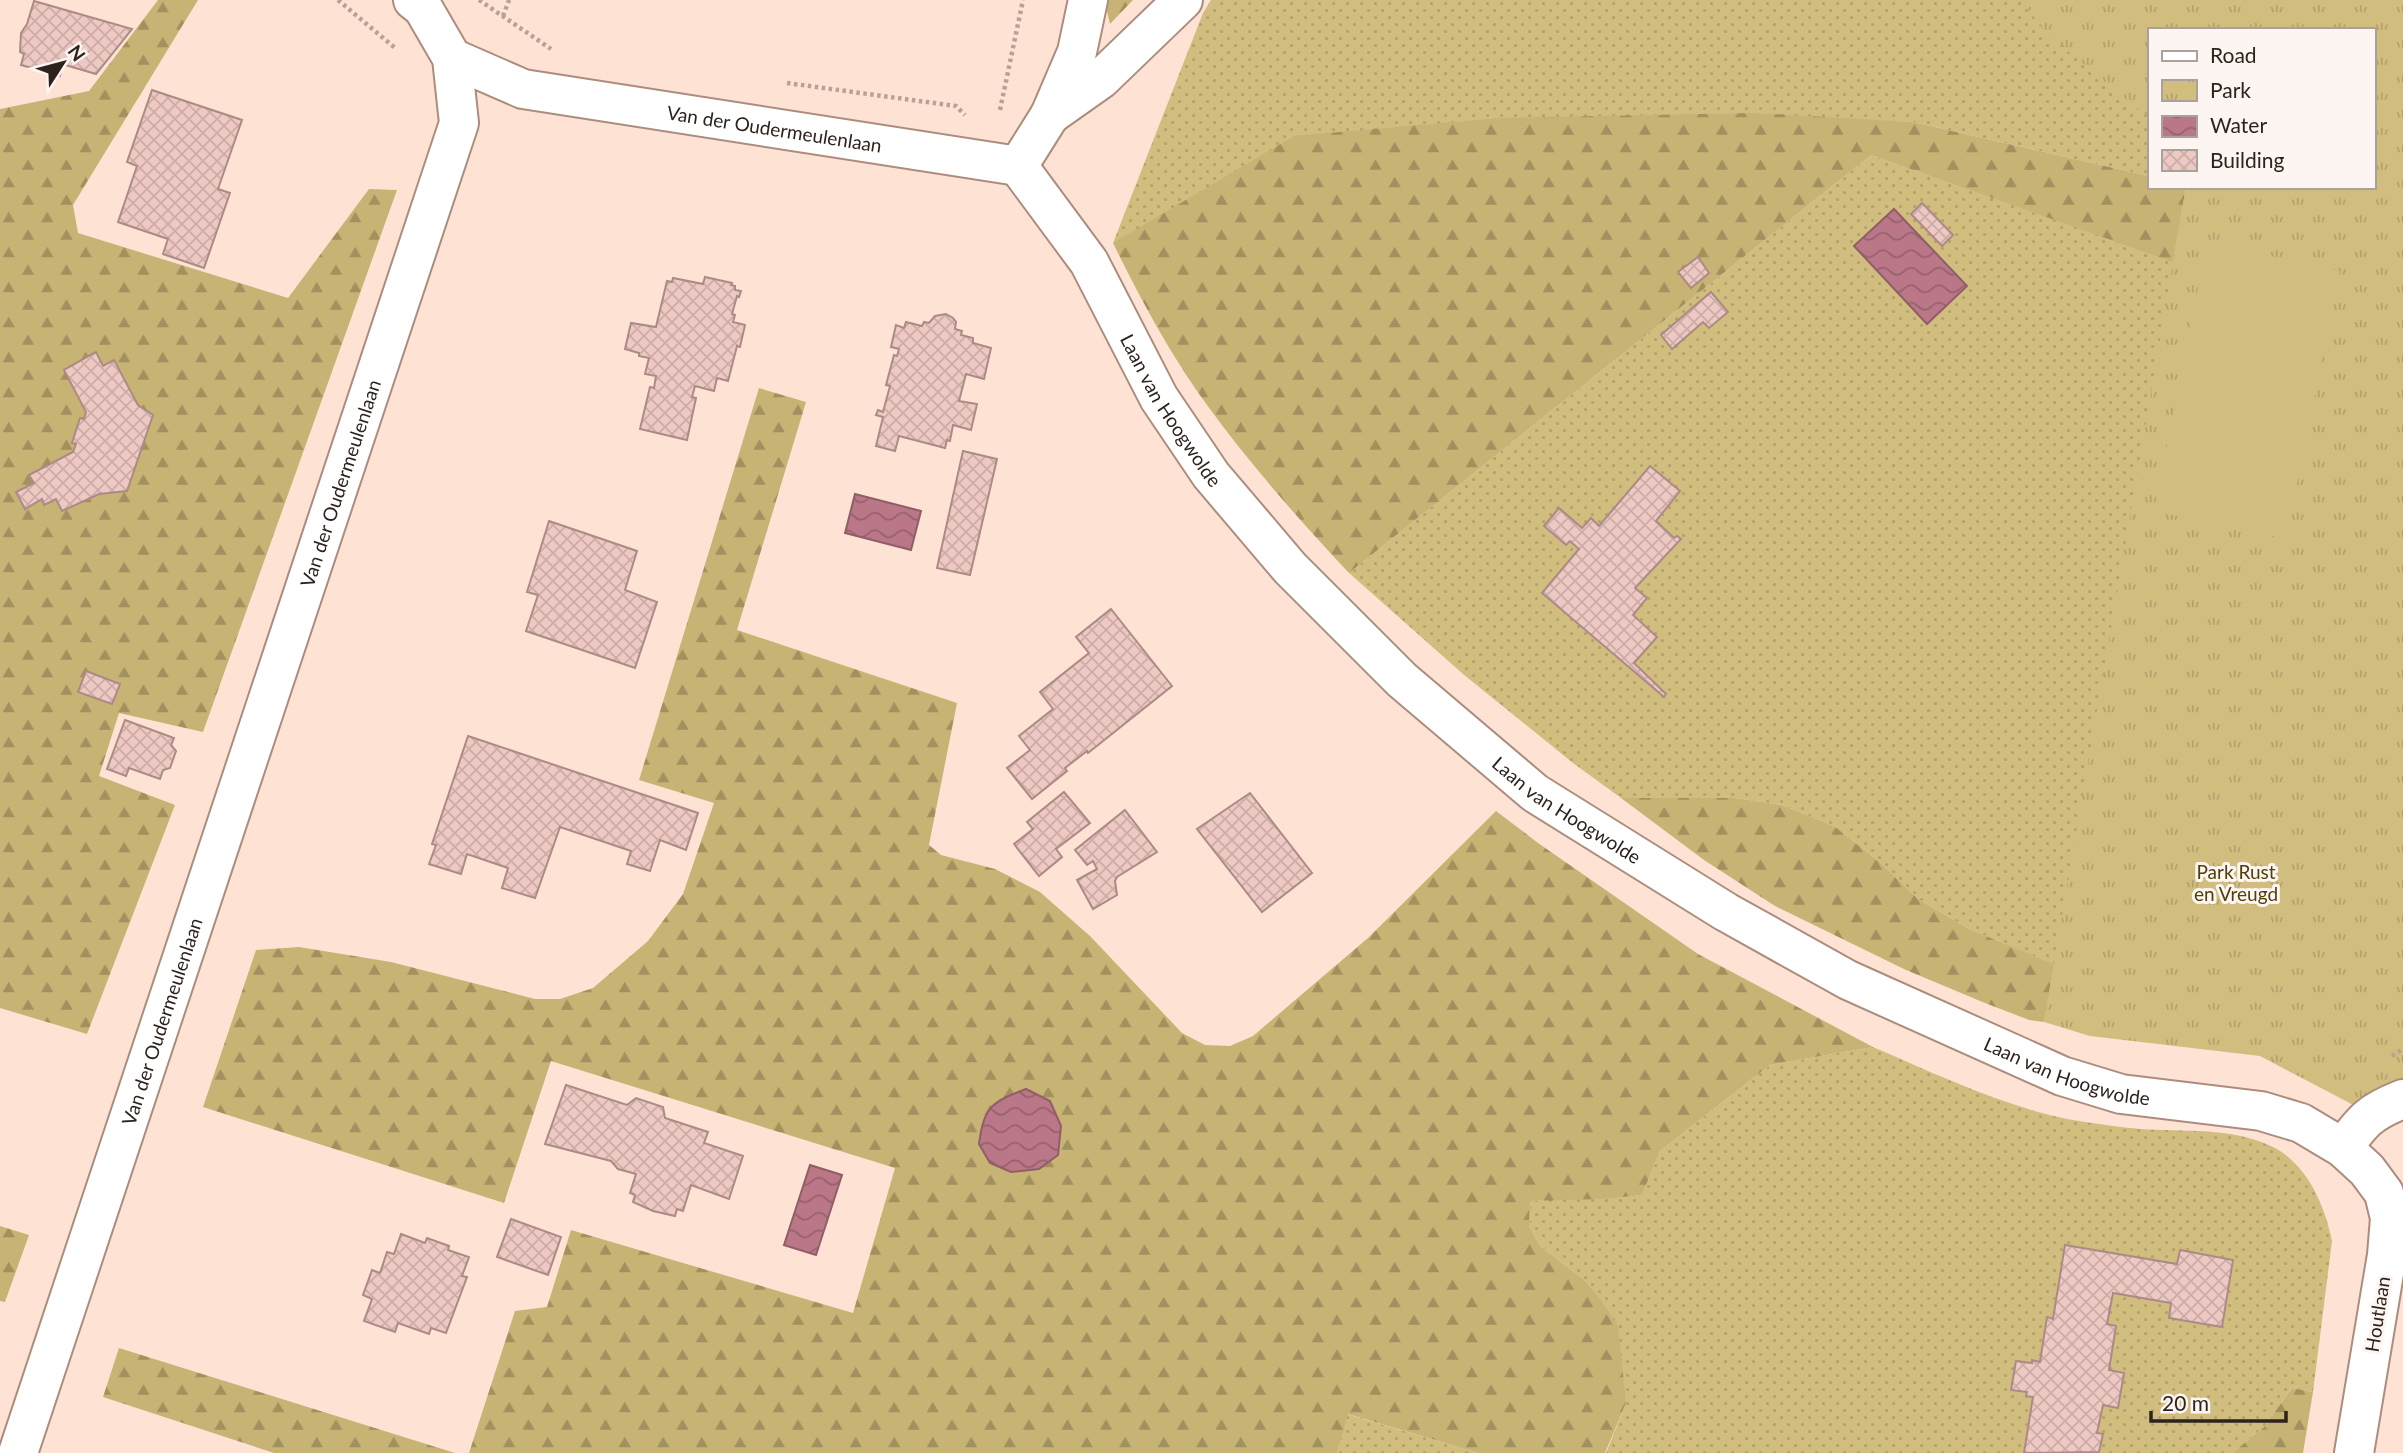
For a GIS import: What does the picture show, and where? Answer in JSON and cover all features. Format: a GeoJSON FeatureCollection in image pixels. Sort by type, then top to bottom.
{"type":"FeatureCollection","features":[{"type":"Feature","properties":{"kind":"street"},"geometry":{"type":"LineString","coordinates":[[413,0],[423,8],[453,58]]}},
{"type":"Feature","properties":{"kind":"street"},"geometry":{"type":"LineString","coordinates":[[1018,166],[1050,115],[1077,52],[1088,0]]}},
{"type":"Feature","properties":{"kind":"street"},"geometry":{"type":"LineString","coordinates":[[1050,115],[1101,79],[1183,0]]}},
{"type":"Feature","properties":{"kind":"street","name":"Van der Oudermeulenlaan"},"geometry":{"type":"LineString","coordinates":[[19,1453],[459,123],[453,58],[523,89],[1018,166]]}},
{"type":"Feature","properties":{"kind":"street","name":"Laan van Hoogwolde"},"geometry":{"type":"LineString","coordinates":[[1018,166],[1089,262],[1159,398],[1212,475],[1290,568],[1392,670],[1535,793],[1726,912],[1848,980],[2062,1076],[2121,1094],[2261,1111],[2301,1123],[2343,1148]]}},
{"type":"Feature","properties":{"kind":"street"},"geometry":{"type":"LineString","coordinates":[[2343,1148],[2377,1109],[2403,1099]]}},
{"type":"Feature","properties":{"kind":"street","name":"Houtlaan"},"geometry":{"type":"LineString","coordinates":[[2343,1148],[2367,1170],[2384,1193],[2390,1218],[2354,1453]]}},
{"type":"Feature","properties":{"kind":"path"},"geometry":{"type":"LineString","coordinates":[[338,0],[394,47],[402,57]]}},
{"type":"Feature","properties":{"kind":"path"},"geometry":{"type":"LineString","coordinates":[[503,16],[509,0]]}},
{"type":"Feature","properties":{"kind":"path"},"geometry":{"type":"LineString","coordinates":[[998,116],[1023,0]]}},
{"type":"Feature","properties":{"kind":"green space"},"geometry":{"type":"Polygon","coordinates":[[[158,0],[198,0],[73,205],[78,233],[288,298],[369,189],[397,190],[203,732],[119,713],[99,776],[175,805],[87,1034],[0,1008],[0,109],[89,91],[158,0]]]}},
{"type":"Feature","properties":{"kind":"green space"},"geometry":{"type":"Polygon","coordinates":[[[1107,0],[1133,0],[1110,24],[1107,0]]]}},
{"type":"Feature","properties":{"kind":"green space"},"geometry":{"type":"Polygon","coordinates":[[[1211,0],[2403,0],[2403,623],[2044,1022],[2053,964],[1969,929],[1917,898],[1881,863],[1834,826],[1782,805],[1736,798],[1621,798],[1573,763],[1463,674],[1349,573],[1871,155],[2173,261],[2186,189],[2375,189],[2375,28],[2148,28],[2148,176],[1913,122],[1834,119],[1113,243],[1203,13],[1211,0]]]}},
{"type":"Feature","properties":{"kind":"green space","name":"Park Rust en Vreugd"},"geometry":{"type":"Polygon","coordinates":[[[2021,0],[2403,0],[2403,1119],[2384,1121],[2260,1056],[2090,1036],[2044,1022],[2186,189],[2375,189],[2375,28],[2148,28],[2148,117],[2046,33],[2021,0]]]}},
{"type":"Feature","properties":{"kind":"green space"},"geometry":{"type":"Polygon","coordinates":[[[1754,113],[1913,122],[2148,176],[2148,189],[2186,189],[2173,262],[1871,155],[1349,573],[1275,491],[1207,405],[1157,326],[1113,243],[1294,136],[1500,118],[1754,113]]]}},
{"type":"Feature","properties":{"kind":"green space"},"geometry":{"type":"Polygon","coordinates":[[[2207,242],[2340,271],[2286,539],[2154,511],[2207,242]]]}},
{"type":"Feature","properties":{"kind":"green space"},"geometry":{"type":"Polygon","coordinates":[[[759,388],[806,402],[737,630],[957,703],[929,845],[941,855],[995,869],[1040,892],[1090,936],[1182,1033],[1205,1045],[1230,1046],[1253,1036],[1368,938],[1496,811],[1698,954],[1873,1047],[1770,1065],[1660,1151],[1642,1195],[1530,1201],[1529,1226],[1540,1246],[1582,1278],[1618,1326],[1626,1403],[1605,1453],[1478,1453],[1348,1414],[1337,1453],[469,1453],[515,1311],[547,1307],[571,1230],[853,1313],[895,1168],[551,1061],[504,1203],[203,1107],[256,950],[299,947],[391,962],[535,999],[560,999],[593,988],[648,941],[683,894],[714,803],[639,780],[759,388]]]}},
{"type":"Feature","properties":{"kind":"green space"},"geometry":{"type":"Polygon","coordinates":[[[1621,798],[1736,798],[1782,805],[1834,826],[1881,863],[1917,898],[1969,929],[2054,964],[2044,1022],[2029,1020],[1906,970],[1775,906],[1704,860],[1621,798]]]}},
{"type":"Feature","properties":{"kind":"green space"},"geometry":{"type":"Polygon","coordinates":[[[1873,1047],[1968,1088],[2042,1113],[2141,1129],[2224,1133],[2256,1140],[2283,1153],[2312,1186],[2319,1199],[2332,1241],[2313,1392],[2292,1388],[2264,1427],[2232,1453],[1606,1453],[1626,1403],[1582,1278],[1540,1246],[1529,1226],[1530,1201],[1642,1195],[1660,1151],[1770,1065],[1873,1047]]]}},
{"type":"Feature","properties":{"kind":"green space"},"geometry":{"type":"Polygon","coordinates":[[[0,1226],[29,1235],[5,1302],[0,1301],[0,1226]]]}},
{"type":"Feature","properties":{"kind":"green space"},"geometry":{"type":"Polygon","coordinates":[[[119,1348],[455,1453],[274,1453],[103,1397],[119,1348]]]}},
{"type":"Feature","properties":{"kind":"green space"},"geometry":{"type":"Polygon","coordinates":[[[2292,1388],[2313,1392],[2303,1453],[2232,1453],[2264,1427],[2292,1388]]]}},
{"type":"Feature","properties":{"kind":"green space"},"geometry":{"type":"Polygon","coordinates":[[[1347,1414],[1478,1453],[1337,1453],[1347,1414]]]}},
{"type":"Feature","properties":{"kind":"water"},"geometry":{"type":"Polygon","coordinates":[[[1894,209],[1967,286],[1927,324],[1854,246],[1894,209]]]}},
{"type":"Feature","properties":{"kind":"water"},"geometry":{"type":"Polygon","coordinates":[[[855,494],[921,511],[911,550],[845,533],[855,494]]]}},
{"type":"Feature","properties":{"kind":"water"},"geometry":{"type":"Polygon","coordinates":[[[1026,1089],[1050,1101],[1061,1126],[1058,1155],[1039,1169],[1011,1172],[990,1163],[979,1144],[981,1131],[992,1107],[1026,1089]]]}},
{"type":"Feature","properties":{"kind":"water"},"geometry":{"type":"Polygon","coordinates":[[[810,1165],[842,1175],[816,1255],[784,1245],[810,1165]]]}},
{"type":"Feature","properties":{"kind":"building"},"geometry":{"type":"Polygon","coordinates":[[[34,1],[132,29],[96,74],[62,64],[60,76],[21,65],[24,54],[20,52],[21,33],[27,24],[34,1]]]}},
{"type":"Feature","properties":{"kind":"building"},"geometry":{"type":"Polygon","coordinates":[[[152,90],[242,120],[218,189],[230,193],[204,268],[163,254],[168,239],[118,222],[137,166],[127,162],[152,90]]]}},
{"type":"Feature","properties":{"kind":"building"},"geometry":{"type":"Polygon","coordinates":[[[1922,203],[1953,235],[1942,246],[1911,214],[1922,203]]]}},
{"type":"Feature","properties":{"kind":"building"},"geometry":{"type":"Polygon","coordinates":[[[1698,257],[1709,273],[1691,288],[1678,272],[1698,257]]]}},
{"type":"Feature","properties":{"kind":"building"},"geometry":{"type":"Polygon","coordinates":[[[705,277],[732,283],[735,290],[741,291],[732,314],[735,315],[733,322],[745,325],[728,381],[717,378],[714,391],[695,386],[692,397],[696,398],[687,440],[640,429],[650,387],[654,388],[656,376],[645,374],[649,358],[625,349],[631,323],[656,327],[667,281],[672,282],[673,278],[703,284],[705,277]]]}},
{"type":"Feature","properties":{"kind":"building"},"geometry":{"type":"Polygon","coordinates":[[[1711,292],[1728,312],[1709,328],[1703,322],[1672,349],[1661,335],[1711,292]]]}},
{"type":"Feature","properties":{"kind":"building"},"geometry":{"type":"Polygon","coordinates":[[[946,314],[956,322],[955,329],[962,331],[961,335],[973,338],[973,343],[991,348],[984,379],[966,374],[959,401],[977,404],[971,430],[953,425],[950,441],[947,440],[945,448],[899,436],[895,451],[876,446],[883,417],[876,415],[878,410],[883,412],[890,386],[886,385],[894,355],[897,356],[899,349],[891,347],[896,325],[904,328],[906,322],[922,326],[935,316],[946,314]]]}},
{"type":"Feature","properties":{"kind":"building"},"geometry":{"type":"Polygon","coordinates":[[[96,352],[103,366],[114,360],[138,405],[153,415],[127,491],[99,494],[62,511],[56,499],[44,505],[42,499],[25,509],[16,492],[34,483],[29,475],[73,452],[76,444],[72,443],[80,418],[84,419],[86,412],[64,370],[96,352]]]}},
{"type":"Feature","properties":{"kind":"building"},"geometry":{"type":"Polygon","coordinates":[[[963,451],[997,459],[970,575],[937,568],[963,451]]]}},
{"type":"Feature","properties":{"kind":"building"},"geometry":{"type":"Polygon","coordinates":[[[1650,466],[1680,491],[1656,521],[1674,538],[1677,536],[1681,539],[1635,588],[1647,598],[1633,615],[1657,637],[1634,663],[1666,694],[1664,697],[1542,593],[1579,549],[1570,541],[1566,545],[1544,526],[1559,508],[1582,528],[1591,518],[1599,526],[1650,466]]]}},
{"type":"Feature","properties":{"kind":"building"},"geometry":{"type":"Polygon","coordinates":[[[549,521],[637,551],[625,590],[657,602],[635,668],[526,631],[538,595],[527,592],[549,521]]]}},
{"type":"Feature","properties":{"kind":"building"},"geometry":{"type":"Polygon","coordinates":[[[1111,609],[1172,686],[1065,768],[1067,771],[1032,799],[1007,768],[1030,750],[1019,736],[1053,709],[1040,692],[1089,653],[1076,637],[1111,609]]]}},
{"type":"Feature","properties":{"kind":"building"},"geometry":{"type":"Polygon","coordinates":[[[86,671],[120,684],[112,704],[78,692],[86,671]]]}},
{"type":"Feature","properties":{"kind":"building"},"geometry":{"type":"Polygon","coordinates":[[[125,720],[174,738],[171,745],[176,751],[170,768],[163,770],[160,779],[129,768],[126,776],[107,769],[125,720]]]}},
{"type":"Feature","properties":{"kind":"building"},"geometry":{"type":"Polygon","coordinates":[[[468,736],[698,813],[686,850],[660,840],[650,871],[627,864],[631,851],[560,827],[535,898],[502,888],[508,868],[467,854],[461,874],[429,864],[436,845],[432,844],[468,736]]]}},
{"type":"Feature","properties":{"kind":"building"},"geometry":{"type":"Polygon","coordinates":[[[1064,792],[1090,823],[1056,849],[1062,857],[1039,876],[1014,844],[1033,829],[1027,822],[1064,792]]]}},
{"type":"Feature","properties":{"kind":"building"},"geometry":{"type":"Polygon","coordinates":[[[1250,793],[1312,873],[1262,912],[1197,829],[1250,793]]]}},
{"type":"Feature","properties":{"kind":"building"},"geometry":{"type":"Polygon","coordinates":[[[1125,810],[1157,852],[1117,877],[1117,895],[1093,909],[1077,880],[1097,869],[1093,861],[1087,865],[1075,850],[1125,810]]]}},
{"type":"Feature","properties":{"kind":"building"},"geometry":{"type":"Polygon","coordinates":[[[566,1085],[627,1105],[636,1098],[663,1107],[665,1118],[708,1132],[704,1143],[743,1156],[729,1199],[691,1185],[683,1211],[677,1209],[675,1216],[653,1211],[633,1202],[635,1195],[630,1193],[636,1174],[618,1169],[611,1161],[545,1144],[566,1085]]]}},
{"type":"Feature","properties":{"kind":"building"},"geometry":{"type":"Polygon","coordinates":[[[511,1219],[561,1237],[548,1275],[497,1257],[511,1219]]]}},
{"type":"Feature","properties":{"kind":"building"},"geometry":{"type":"Polygon","coordinates":[[[401,1234],[425,1243],[427,1238],[449,1246],[448,1250],[469,1257],[462,1276],[467,1277],[446,1333],[431,1328],[429,1334],[398,1323],[395,1332],[364,1321],[372,1299],[363,1295],[372,1270],[380,1273],[387,1252],[394,1254],[401,1234]]]}},
{"type":"Feature","properties":{"kind":"building"},"geometry":{"type":"Polygon","coordinates":[[[2065,1245],[2177,1264],[2180,1250],[2233,1260],[2222,1327],[2169,1318],[2171,1303],[2113,1293],[2107,1324],[2116,1326],[2109,1370],[2124,1373],[2118,1408],[2103,1405],[2097,1433],[2103,1434],[2099,1452],[2024,1453],[2033,1397],[2026,1396],[2027,1392],[2011,1390],[2016,1361],[2040,1362],[2047,1317],[2053,1319],[2065,1245]]]}}]}
